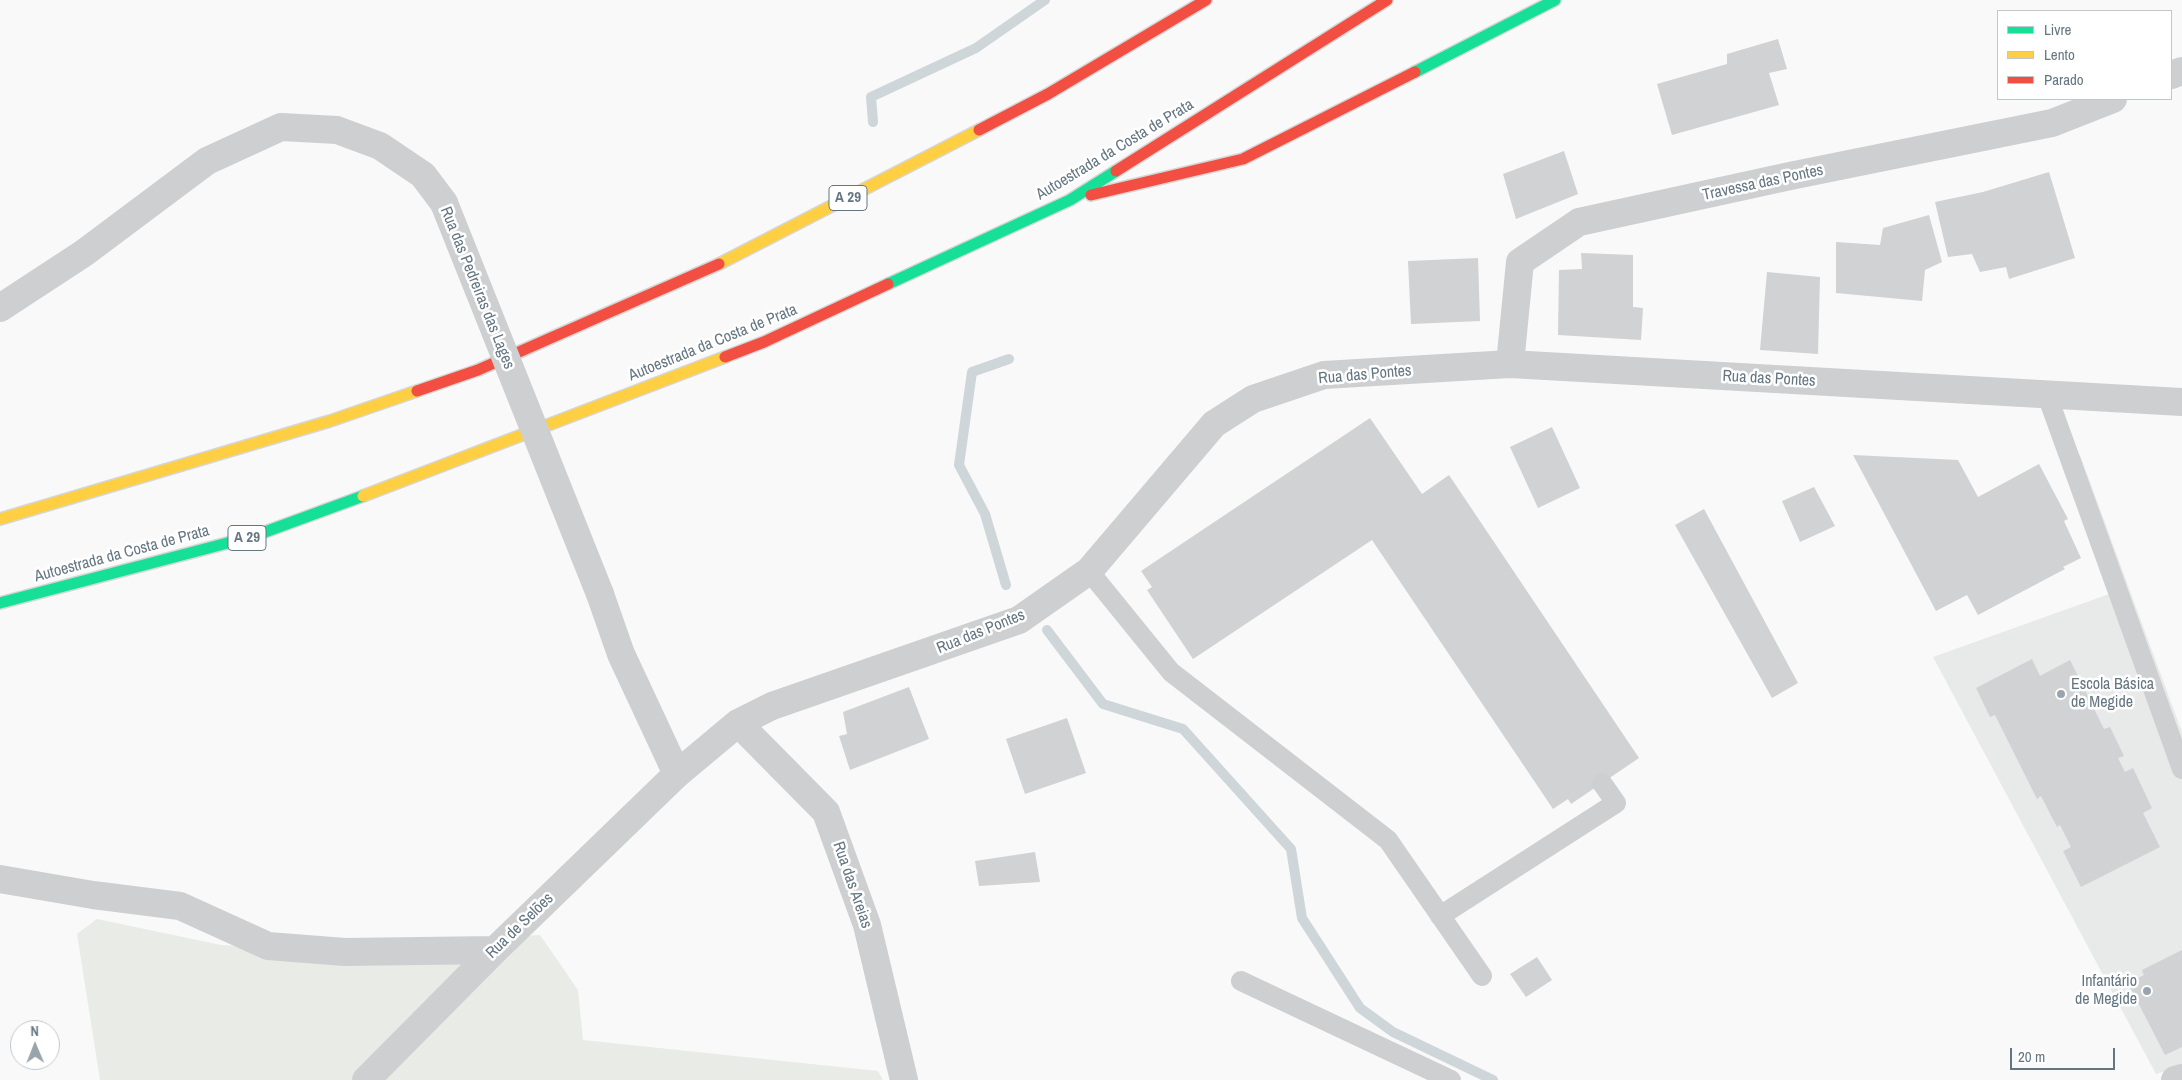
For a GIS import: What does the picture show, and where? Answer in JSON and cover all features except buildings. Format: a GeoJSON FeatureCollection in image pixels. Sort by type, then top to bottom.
{"type":"FeatureCollection","features":[{"type":"Feature","properties":{"kind":"highway","name":"A 29"},"geometry":{"type":"LineString","coordinates":[[0,519],[330,421],[478,370],[728,260],[1048,94],[1206,0]]}},
{"type":"Feature","properties":{"kind":"highway","name":"Autoestrada da Costa de Prata"},"geometry":{"type":"LineString","coordinates":[[0,603],[254,536],[488,449],[764,342],[1070,200],[1387,0]]}},
{"type":"Feature","properties":{"kind":"highway"},"geometry":{"type":"LineString","coordinates":[[1070,200],[1243,159],[1555,0]]}},
{"type":"Feature","properties":{"kind":"street","name":"Travessa das Pontes"},"geometry":{"type":"LineString","coordinates":[[1510,364],[1520,262],[1579,222],[1790,176],[2052,123],[2110,100]]}},
{"type":"Feature","properties":{"kind":"street","name":"Rua das Pedreiras das Lages"},"geometry":{"type":"LineString","coordinates":[[0,308],[84,253],[207,161],[281,128],[337,130],[380,146],[423,175],[444,203],[600,594],[621,654],[678,774]]}},
{"type":"Feature","properties":{"kind":"street","name":"Rua das Pontes"},"geometry":{"type":"LineString","coordinates":[[678,774],[738,723],[772,706],[1019,620],[1089,571],[1214,424],[1253,399],[1324,375],[1510,364],[2182,402]]}},
{"type":"Feature","properties":{"kind":"street","name":"Rua das Areias"},"geometry":{"type":"LineString","coordinates":[[738,723],[826,812],[867,925],[904,1080]]}},
{"type":"Feature","properties":{"kind":"street","name":"Rua de Selões"},"geometry":{"type":"LineString","coordinates":[[366,1080],[495,950],[678,774]]}},
{"type":"Feature","properties":{"kind":"street"},"geometry":{"type":"LineString","coordinates":[[0,879],[92,895],[180,906],[268,946],[345,952],[495,950]]}},
{"type":"Feature","properties":{"kind":"street"},"geometry":{"type":"LineString","coordinates":[[2175,1080],[2182,1078]]}},
{"type":"Feature","properties":{"kind":"lane"},"geometry":{"type":"LineString","coordinates":[[2047,395],[2182,769]]}},
{"type":"Feature","properties":{"kind":"lane"},"geometry":{"type":"LineString","coordinates":[[1089,571],[1171,672],[1388,840],[1482,976]]}},
{"type":"Feature","properties":{"kind":"lane"},"geometry":{"type":"LineString","coordinates":[[1440,916],[1616,802],[1602,783]]}},
{"type":"Feature","properties":{"kind":"lane"},"geometry":{"type":"LineString","coordinates":[[1241,981],[1451,1080]]}},
{"type":"Feature","properties":{"kind":"shaded area","name":"Escola Básica de Megide"},"geometry":{"type":"Polygon","coordinates":[[[2080,455],[2182,732],[2182,1066],[2156,1074],[1933,657],[2112,593],[2062,463],[2080,455]]]}},
{"type":"Feature","properties":{"kind":"shaded area"},"geometry":{"type":"Polygon","coordinates":[[[97,919],[221,945],[369,954],[497,938],[540,935],[578,990],[583,1040],[878,1071],[883,1080],[100,1080],[77,934],[97,919]]]}},
{"type":"Feature","properties":{"kind":"waterway"},"geometry":{"type":"LineString","coordinates":[[873,122],[871,97],[976,48],[1045,0]]}},
{"type":"Feature","properties":{"kind":"waterway"},"geometry":{"type":"LineString","coordinates":[[1006,585],[985,514],[959,465],[972,372],[1009,359]]}},
{"type":"Feature","properties":{"kind":"waterway"},"geometry":{"type":"LineString","coordinates":[[1047,630],[1103,704],[1183,729],[1291,849],[1302,918],[1360,1008],[1393,1032],[1493,1080]]}},
{"type":"Feature","properties":{"kind":"traffic: fast"},"geometry":{"type":"LineString","coordinates":[[1415,72],[1555,0]]}},
{"type":"Feature","properties":{"kind":"traffic: fast"},"geometry":{"type":"LineString","coordinates":[[888,284],[1070,200],[1116,171]]}},
{"type":"Feature","properties":{"kind":"traffic: fast"},"geometry":{"type":"LineString","coordinates":[[0,603],[254,536],[363,496]]}},
{"type":"Feature","properties":{"kind":"traffic: slow"},"geometry":{"type":"LineString","coordinates":[[719,264],[979,130]]}},
{"type":"Feature","properties":{"kind":"traffic: slow"},"geometry":{"type":"LineString","coordinates":[[363,496],[725,357]]}},
{"type":"Feature","properties":{"kind":"traffic: slow"},"geometry":{"type":"LineString","coordinates":[[0,519],[330,421],[417,391]]}},
{"type":"Feature","properties":{"kind":"traffic: jam"},"geometry":{"type":"LineString","coordinates":[[979,130],[1048,94],[1206,0]]}},
{"type":"Feature","properties":{"kind":"traffic: jam"},"geometry":{"type":"LineString","coordinates":[[1116,171],[1387,0]]}},
{"type":"Feature","properties":{"kind":"traffic: jam"},"geometry":{"type":"LineString","coordinates":[[1091,195],[1243,159],[1415,72]]}},
{"type":"Feature","properties":{"kind":"traffic: jam"},"geometry":{"type":"LineString","coordinates":[[417,391],[478,370],[719,264]]}},
{"type":"Feature","properties":{"kind":"traffic: jam"},"geometry":{"type":"LineString","coordinates":[[725,357],[764,342],[888,284]]}},
{"type":"Feature","properties":{"kind":"place","name":"Escola Básica de Megide"},"geometry":{"type":"Point","coordinates":[2061,694]}},
{"type":"Feature","properties":{"kind":"place","name":"Infantário de Megide"},"geometry":{"type":"Point","coordinates":[2147,991]}}]}
